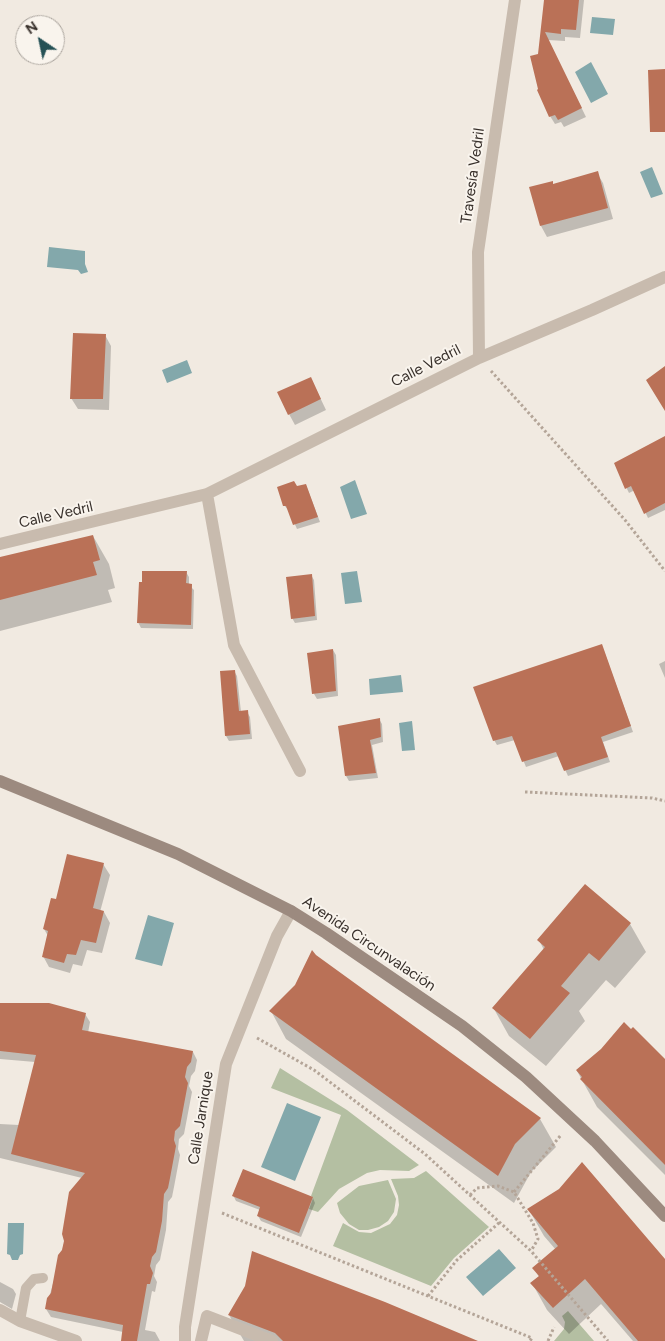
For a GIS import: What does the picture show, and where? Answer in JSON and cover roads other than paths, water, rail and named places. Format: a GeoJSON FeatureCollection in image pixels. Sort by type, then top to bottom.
{"type":"FeatureCollection","features":[{"type":"Feature","properties":{"kind":"street","name":"Travesía Vedril"},"geometry":{"type":"LineString","coordinates":[[479,358],[478,252],[515,0]]}},
{"type":"Feature","properties":{"kind":"street","name":"Calle Vedril"},"geometry":{"type":"LineString","coordinates":[[0,544],[207,494],[479,358],[665,277]]}},
{"type":"Feature","properties":{"kind":"street"},"geometry":{"type":"LineString","coordinates":[[207,494],[234,645],[300,771]]}},
{"type":"Feature","properties":{"kind":"street","name":"Avenida Circunvalación"},"geometry":{"type":"LineString","coordinates":[[0,781],[178,854],[291,911],[462,1026],[526,1077],[595,1140],[665,1216]]}},
{"type":"Feature","properties":{"kind":"street","name":"Calle Jarnique"},"geometry":{"type":"LineString","coordinates":[[185,1341],[185,1327],[226,1064],[277,936],[291,911]]}},
{"type":"Feature","properties":{"kind":"street"},"geometry":{"type":"LineString","coordinates":[[0,1310],[20,1321],[76,1341]]}},
{"type":"Feature","properties":{"kind":"street"},"geometry":{"type":"LineString","coordinates":[[202,1341],[208,1316],[272,1341]]}},
{"type":"Feature","properties":{"kind":"lane"},"geometry":{"type":"LineString","coordinates":[[20,1321],[26,1288],[34,1279],[42,1278]]}},
{"type":"Feature","properties":{"kind":"water"},"geometry":{"type":"Polygon","coordinates":[[[592,17],[615,19],[613,35],[590,33],[592,17]]]}},
{"type":"Feature","properties":{"kind":"water"},"geometry":{"type":"Polygon","coordinates":[[[591,62],[608,94],[591,103],[575,72],[591,62]]]}},
{"type":"Feature","properties":{"kind":"water"},"geometry":{"type":"Polygon","coordinates":[[[652,167],[663,194],[651,198],[640,172],[652,167]]]}},
{"type":"Feature","properties":{"kind":"water"},"geometry":{"type":"Polygon","coordinates":[[[49,247],[85,251],[85,264],[88,272],[81,274],[78,270],[47,267],[49,247]]]}},
{"type":"Feature","properties":{"kind":"water"},"geometry":{"type":"Polygon","coordinates":[[[187,360],[192,373],[167,383],[162,370],[187,360]]]}},
{"type":"Feature","properties":{"kind":"water"},"geometry":{"type":"Polygon","coordinates":[[[355,480],[367,514],[351,519],[340,487],[355,480]]]}},
{"type":"Feature","properties":{"kind":"water"},"geometry":{"type":"Polygon","coordinates":[[[357,571],[362,602],[345,604],[341,573],[357,571]]]}},
{"type":"Feature","properties":{"kind":"water"},"geometry":{"type":"Polygon","coordinates":[[[401,675],[403,692],[370,695],[369,679],[401,675]]]}},
{"type":"Feature","properties":{"kind":"water"},"geometry":{"type":"Polygon","coordinates":[[[412,721],[415,750],[402,751],[399,723],[412,721]]]}},
{"type":"Feature","properties":{"kind":"water"},"geometry":{"type":"Polygon","coordinates":[[[148,915],[174,923],[162,966],[135,959],[148,915]]]}},
{"type":"Feature","properties":{"kind":"water"},"geometry":{"type":"Polygon","coordinates":[[[287,1103],[321,1117],[295,1181],[261,1167],[287,1103]]]}},
{"type":"Feature","properties":{"kind":"water"},"geometry":{"type":"Polygon","coordinates":[[[8,1223],[24,1223],[23,1254],[20,1255],[18,1260],[12,1260],[10,1255],[7,1254],[8,1223]]]}},
{"type":"Feature","properties":{"kind":"water"},"geometry":{"type":"Polygon","coordinates":[[[499,1249],[516,1268],[483,1296],[466,1277],[499,1249]]]}}]}
